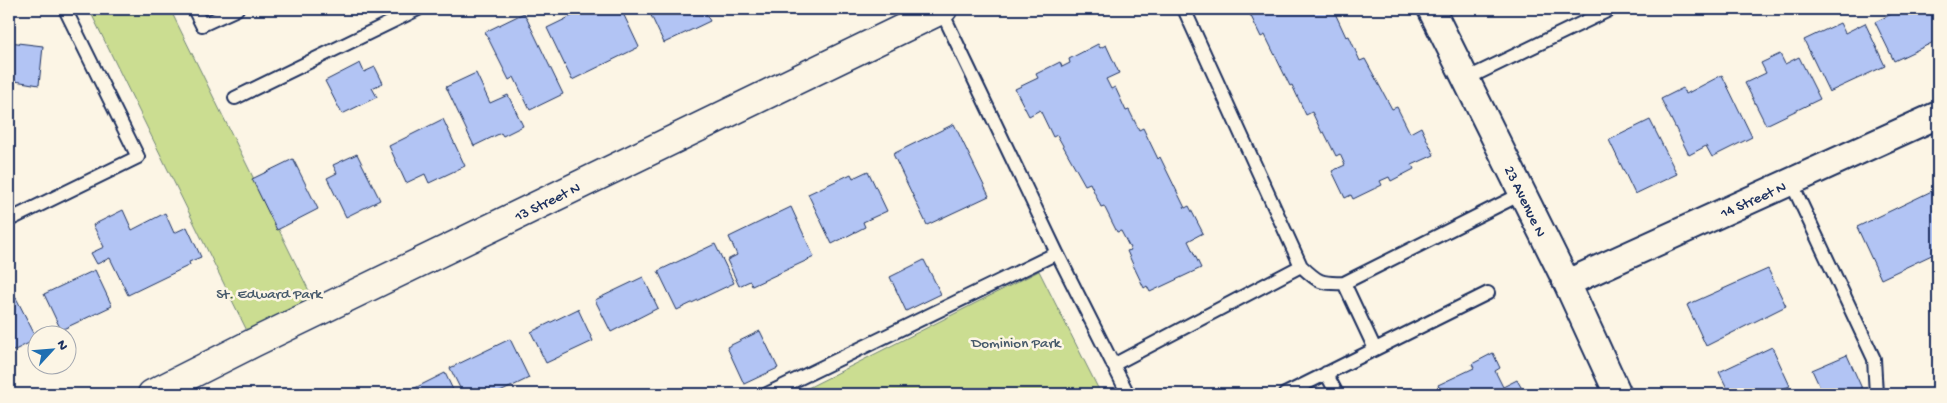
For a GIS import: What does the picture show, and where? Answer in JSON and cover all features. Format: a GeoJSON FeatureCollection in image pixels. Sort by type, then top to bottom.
{"type":"FeatureCollection","features":[{"type":"Feature","properties":{"kind":"street","name":"13 Street N"},"geometry":{"type":"LineString","coordinates":[[152,394],[253,343],[942,9]]}},
{"type":"Feature","properties":{"kind":"street","name":"23 Avenue N"},"geometry":{"type":"LineString","coordinates":[[1431,9],[1567,283],[1618,394]]}},
{"type":"Feature","properties":{"kind":"street","name":"14 Street N"},"geometry":{"type":"LineString","coordinates":[[1567,283],[1938,115]]}},
{"type":"Feature","properties":{"kind":"lane"},"geometry":{"type":"LineString","coordinates":[[9,220],[138,157],[65,9]]}},
{"type":"Feature","properties":{"kind":"lane"},"geometry":{"type":"LineString","coordinates":[[194,9],[202,25],[237,9]]}},
{"type":"Feature","properties":{"kind":"lane"},"geometry":{"type":"LineString","coordinates":[[235,98],[418,9]]}},
{"type":"Feature","properties":{"kind":"lane"},"geometry":{"type":"LineString","coordinates":[[942,9],[1057,253],[1128,394]]}},
{"type":"Feature","properties":{"kind":"lane"},"geometry":{"type":"LineString","coordinates":[[1184,9],[1301,266],[1317,280],[1329,284],[1344,283],[1523,193]]}},
{"type":"Feature","properties":{"kind":"lane"},"geometry":{"type":"LineString","coordinates":[[1466,79],[1611,9]]}},
{"type":"Feature","properties":{"kind":"lane"},"geometry":{"type":"LineString","coordinates":[[1791,182],[1874,359],[1876,394]]}},
{"type":"Feature","properties":{"kind":"lane"},"geometry":{"type":"LineString","coordinates":[[767,394],[1057,253]]}},
{"type":"Feature","properties":{"kind":"lane"},"geometry":{"type":"LineString","coordinates":[[1113,366],[1301,266]]}},
{"type":"Feature","properties":{"kind":"lane"},"geometry":{"type":"LineString","coordinates":[[1344,283],[1375,349]]}},
{"type":"Feature","properties":{"kind":"lane"},"geometry":{"type":"LineString","coordinates":[[1285,394],[1488,293]]}},
{"type":"Feature","properties":{"kind":"lane"},"geometry":{"type":"LineString","coordinates":[[1326,373],[1337,394]]}},
{"type":"Feature","properties":{"kind":"green space","name":"St. Edward Park"},"geometry":{"type":"Polygon","coordinates":[[[89,9],[170,9],[319,311],[253,343],[89,9]]]}},
{"type":"Feature","properties":{"kind":"green space","name":"Dominion Park"},"geometry":{"type":"Polygon","coordinates":[[[1039,271],[1101,394],[796,394],[1039,271]]]}},
{"type":"Feature","properties":{"kind":"building"},"geometry":{"type":"Polygon","coordinates":[[[586,9],[621,9],[639,47],[572,80],[547,28],[586,9]]]}},
{"type":"Feature","properties":{"kind":"building"},"geometry":{"type":"Polygon","coordinates":[[[648,9],[713,9],[705,12],[710,21],[664,43],[648,9]]]}},
{"type":"Feature","properties":{"kind":"building"},"geometry":{"type":"Polygon","coordinates":[[[1327,9],[1329,13],[1334,11],[1346,37],[1349,36],[1360,61],[1365,59],[1392,109],[1397,107],[1410,133],[1421,127],[1434,155],[1412,165],[1414,169],[1391,181],[1389,177],[1380,181],[1382,185],[1353,199],[1351,195],[1345,198],[1332,171],[1345,165],[1340,154],[1336,156],[1312,112],[1306,115],[1265,35],[1261,37],[1248,10],[1327,9]]]}},
{"type":"Feature","properties":{"kind":"building"},"geometry":{"type":"Polygon","coordinates":[[[1902,9],[1938,9],[1938,40],[1894,61],[1875,22],[1902,9]]]}},
{"type":"Feature","properties":{"kind":"building"},"geometry":{"type":"Polygon","coordinates":[[[524,13],[563,94],[530,110],[514,77],[509,80],[485,32],[524,13]]]}},
{"type":"Feature","properties":{"kind":"building"},"geometry":{"type":"Polygon","coordinates":[[[1840,23],[1845,33],[1865,23],[1885,66],[1829,92],[1804,40],[1840,23]]]}},
{"type":"Feature","properties":{"kind":"building"},"geometry":{"type":"Polygon","coordinates":[[[9,42],[43,46],[39,85],[9,80],[9,42]]]}},
{"type":"Feature","properties":{"kind":"building"},"geometry":{"type":"Polygon","coordinates":[[[1098,44],[1100,48],[1106,45],[1119,73],[1106,79],[1111,89],[1115,87],[1126,111],[1129,110],[1139,130],[1143,128],[1158,159],[1160,157],[1185,208],[1189,206],[1203,233],[1188,241],[1201,268],[1150,292],[1147,286],[1144,288],[1134,267],[1127,251],[1131,250],[1121,231],[1117,232],[1104,206],[1101,207],[1090,183],[1085,185],[1057,135],[1053,137],[1040,110],[1029,116],[1015,89],[1038,78],[1036,74],[1060,62],[1062,67],[1070,63],[1069,59],[1098,44]]]}},
{"type":"Feature","properties":{"kind":"building"},"geometry":{"type":"Polygon","coordinates":[[[1780,54],[1785,64],[1799,57],[1820,99],[1766,125],[1745,83],[1766,73],[1761,63],[1780,54]]]}},
{"type":"Feature","properties":{"kind":"building"},"geometry":{"type":"Polygon","coordinates":[[[360,63],[364,72],[375,67],[383,83],[372,88],[377,97],[342,114],[325,81],[360,63]]]}},
{"type":"Feature","properties":{"kind":"building"},"geometry":{"type":"Polygon","coordinates":[[[476,73],[490,103],[508,95],[523,126],[503,136],[501,133],[474,146],[446,87],[476,73]]]}},
{"type":"Feature","properties":{"kind":"building"},"geometry":{"type":"Polygon","coordinates":[[[1722,75],[1752,137],[1712,157],[1706,146],[1689,155],[1661,99],[1683,88],[1686,94],[1722,75]]]}},
{"type":"Feature","properties":{"kind":"building"},"geometry":{"type":"Polygon","coordinates":[[[443,119],[465,166],[429,183],[425,174],[406,183],[389,146],[443,119]]]}},
{"type":"Feature","properties":{"kind":"building"},"geometry":{"type":"Polygon","coordinates":[[[1650,120],[1677,174],[1635,194],[1609,140],[1650,120]]]}},
{"type":"Feature","properties":{"kind":"building"},"geometry":{"type":"Polygon","coordinates":[[[954,124],[989,196],[927,225],[893,154],[954,124]]]}},
{"type":"Feature","properties":{"kind":"building"},"geometry":{"type":"Polygon","coordinates":[[[357,154],[380,200],[346,217],[327,178],[337,173],[333,165],[357,154]]]}},
{"type":"Feature","properties":{"kind":"building"},"geometry":{"type":"Polygon","coordinates":[[[293,159],[318,209],[277,230],[252,179],[293,159]]]}},
{"type":"Feature","properties":{"kind":"building"},"geometry":{"type":"Polygon","coordinates":[[[868,171],[887,211],[863,222],[865,227],[832,244],[808,194],[851,174],[853,178],[868,171]]]}},
{"type":"Feature","properties":{"kind":"building"},"geometry":{"type":"Polygon","coordinates":[[[1938,188],[1938,252],[1881,279],[1857,227],[1938,188]]]}},
{"type":"Feature","properties":{"kind":"building"},"geometry":{"type":"Polygon","coordinates":[[[791,207],[814,257],[752,286],[750,281],[739,286],[727,260],[737,255],[729,237],[791,207]]]}},
{"type":"Feature","properties":{"kind":"building"},"geometry":{"type":"Polygon","coordinates":[[[123,210],[132,230],[165,213],[174,233],[187,227],[201,257],[189,262],[190,265],[128,295],[110,258],[97,264],[91,253],[104,247],[93,225],[123,210]]]}},
{"type":"Feature","properties":{"kind":"building"},"geometry":{"type":"Polygon","coordinates":[[[715,244],[734,283],[677,310],[658,271],[715,244]]]}},
{"type":"Feature","properties":{"kind":"building"},"geometry":{"type":"Polygon","coordinates":[[[924,260],[941,294],[906,311],[890,277],[924,260]]]}},
{"type":"Feature","properties":{"kind":"building"},"geometry":{"type":"Polygon","coordinates":[[[1768,269],[1786,306],[1706,346],[1687,305],[1768,269]]]}},
{"type":"Feature","properties":{"kind":"building"},"geometry":{"type":"Polygon","coordinates":[[[95,270],[112,306],[70,326],[59,326],[44,294],[95,270]]]}},
{"type":"Feature","properties":{"kind":"building"},"geometry":{"type":"Polygon","coordinates":[[[643,277],[658,308],[611,332],[595,300],[643,277]]]}},
{"type":"Feature","properties":{"kind":"building"},"geometry":{"type":"Polygon","coordinates":[[[9,284],[30,326],[28,326],[28,344],[9,353],[9,284]]]}},
{"type":"Feature","properties":{"kind":"building"},"geometry":{"type":"Polygon","coordinates":[[[578,309],[593,341],[546,363],[531,332],[578,309]]]}},
{"type":"Feature","properties":{"kind":"building"},"geometry":{"type":"Polygon","coordinates":[[[760,331],[778,368],[744,384],[727,347],[760,331]]]}},
{"type":"Feature","properties":{"kind":"building"},"geometry":{"type":"Polygon","coordinates":[[[510,339],[529,378],[496,394],[463,394],[450,368],[510,339]]]}},
{"type":"Feature","properties":{"kind":"building"},"geometry":{"type":"Polygon","coordinates":[[[1772,347],[1790,386],[1780,390],[1782,394],[1730,394],[1719,372],[1772,347]]]}},
{"type":"Feature","properties":{"kind":"building"},"geometry":{"type":"Polygon","coordinates":[[[1493,353],[1500,368],[1495,371],[1503,387],[1517,380],[1525,394],[1442,394],[1438,385],[1474,368],[1472,364],[1493,353]]]}},
{"type":"Feature","properties":{"kind":"building"},"geometry":{"type":"Polygon","coordinates":[[[1847,355],[1864,393],[1823,394],[1812,370],[1847,355]]]}},
{"type":"Feature","properties":{"kind":"building"},"geometry":{"type":"Polygon","coordinates":[[[445,373],[455,394],[403,394],[445,373]]]}}]}
